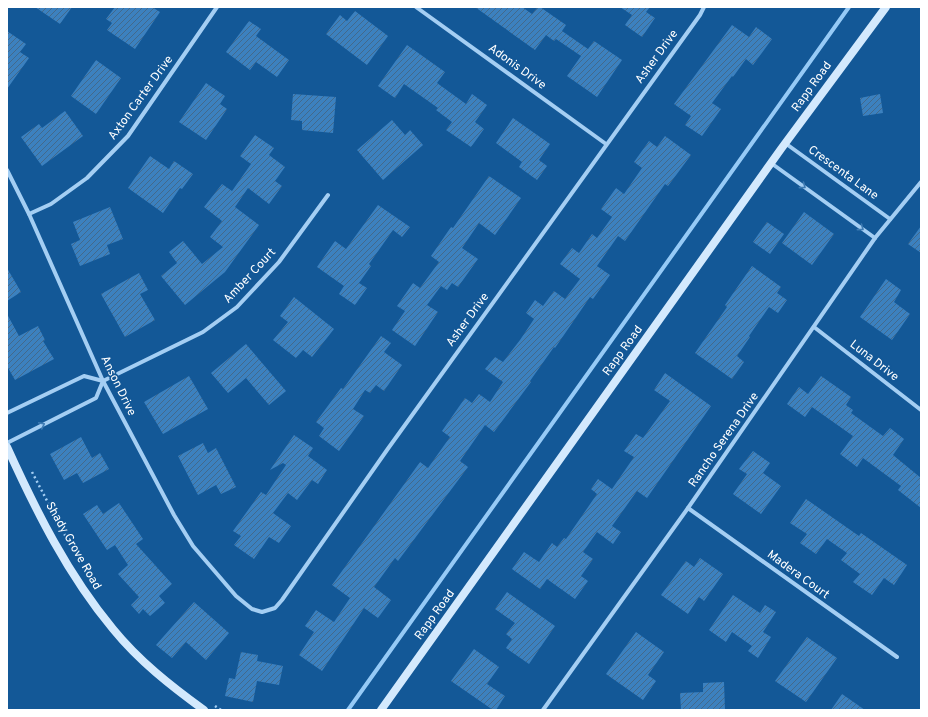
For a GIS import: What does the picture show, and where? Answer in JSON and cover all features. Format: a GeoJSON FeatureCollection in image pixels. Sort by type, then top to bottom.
{"type":"FeatureCollection","features":[{"type":"Feature","properties":{"kind":"street","name":"Axton Carter Drive"},"geometry":{"type":"LineString","coordinates":[[29,214],[51,204],[86,178],[128,136],[217,7]]}},
{"type":"Feature","properties":{"kind":"street","name":"Adonis Drive"},"geometry":{"type":"LineString","coordinates":[[416,7],[606,144]]}},
{"type":"Feature","properties":{"kind":"street","name":"Asher Drive"},"geometry":{"type":"LineString","coordinates":[[236,596],[252,609],[262,612],[275,608],[282,600],[387,450],[700,15],[704,7]]}},
{"type":"Feature","properties":{"kind":"street","name":"Rapp Road"},"geometry":{"type":"LineString","coordinates":[[381,710],[771,163],[886,7]]}},
{"type":"Feature","properties":{"kind":"street","name":"Crescenta Lane"},"geometry":{"type":"LineString","coordinates":[[786,143],[890,219]]}},
{"type":"Feature","properties":{"kind":"street"},"geometry":{"type":"LineString","coordinates":[[771,163],[875,238]]}},
{"type":"Feature","properties":{"kind":"street","name":"Anson Drive"},"geometry":{"type":"LineString","coordinates":[[7,170],[29,214],[103,381],[174,515],[193,546],[236,596]]}},
{"type":"Feature","properties":{"kind":"street","name":"Rancho Serena Drive"},"geometry":{"type":"LineString","coordinates":[[543,710],[688,508],[875,238],[921,182]]}},
{"type":"Feature","properties":{"kind":"street","name":"Amber Court"},"geometry":{"type":"LineString","coordinates":[[103,381],[203,332],[237,307],[279,262],[328,195]]}},
{"type":"Feature","properties":{"kind":"street","name":"Luna Drive"},"geometry":{"type":"LineString","coordinates":[[814,327],[921,410]]}},
{"type":"Feature","properties":{"kind":"street"},"geometry":{"type":"LineString","coordinates":[[7,413],[84,376],[103,381],[96,398],[7,443]]}},
{"type":"Feature","properties":{"kind":"street","name":"Shady Grove Road"},"geometry":{"type":"LineString","coordinates":[[7,448],[58,549],[93,604],[113,630],[137,656],[166,682],[204,710]]}},
{"type":"Feature","properties":{"kind":"street","name":"Madera Court"},"geometry":{"type":"LineString","coordinates":[[688,508],[897,657]]}},
{"type":"Feature","properties":{"kind":"path"},"geometry":{"type":"LineString","coordinates":[[32,471],[71,546]]}},
{"type":"Feature","properties":{"kind":"path"},"geometry":{"type":"LineString","coordinates":[[210,702],[221,710]]}},
{"type":"Feature","properties":{"kind":"building"},"geometry":{"type":"Polygon","coordinates":[[[35,7],[72,7],[60,24],[35,7]]]}},
{"type":"Feature","properties":{"kind":"building"},"geometry":{"type":"Polygon","coordinates":[[[115,7],[152,7],[160,12],[135,49],[107,30],[112,23],[106,19],[115,7]]]}},
{"type":"Feature","properties":{"kind":"building"},"geometry":{"type":"Polygon","coordinates":[[[475,7],[522,7],[532,14],[538,7],[540,7],[566,25],[562,31],[588,49],[594,41],[622,60],[597,97],[567,76],[581,56],[556,39],[554,41],[546,35],[535,50],[475,7]]]}},
{"type":"Feature","properties":{"kind":"building"},"geometry":{"type":"Polygon","coordinates":[[[620,7],[650,7],[646,12],[655,18],[642,37],[625,25],[632,15],[620,7]]]}},
{"type":"Feature","properties":{"kind":"building"},"geometry":{"type":"Polygon","coordinates":[[[355,11],[388,36],[367,65],[326,34],[340,15],[347,21],[355,11]]]}},
{"type":"Feature","properties":{"kind":"building"},"geometry":{"type":"Polygon","coordinates":[[[249,21],[261,29],[256,36],[289,60],[277,77],[256,62],[250,70],[226,52],[249,21]]]}},
{"type":"Feature","properties":{"kind":"building"},"geometry":{"type":"Polygon","coordinates":[[[732,25],[749,37],[756,27],[772,39],[753,65],[746,59],[712,103],[721,109],[702,136],[685,125],[691,116],[674,104],[732,25]]]}},
{"type":"Feature","properties":{"kind":"building"},"geometry":{"type":"Polygon","coordinates":[[[7,31],[26,44],[20,52],[29,58],[7,89],[7,31]]]}},
{"type":"Feature","properties":{"kind":"building"},"geometry":{"type":"Polygon","coordinates":[[[407,45],[445,72],[437,83],[466,104],[472,94],[487,105],[475,122],[484,129],[471,147],[446,130],[452,122],[436,110],[438,108],[404,84],[395,98],[378,86],[407,45]]]}},
{"type":"Feature","properties":{"kind":"building"},"geometry":{"type":"Polygon","coordinates":[[[96,60],[121,78],[96,114],[71,96],[96,60]]]}},
{"type":"Feature","properties":{"kind":"building"},"geometry":{"type":"Polygon","coordinates":[[[206,83],[225,96],[220,104],[227,109],[206,140],[179,122],[206,83]]]}},
{"type":"Feature","properties":{"kind":"building"},"geometry":{"type":"Polygon","coordinates":[[[293,94],[336,97],[333,133],[302,130],[302,121],[291,120],[293,94]]]}},
{"type":"Feature","properties":{"kind":"building"},"geometry":{"type":"Polygon","coordinates":[[[880,94],[883,113],[863,116],[860,98],[880,94]]]}},
{"type":"Feature","properties":{"kind":"building"},"geometry":{"type":"Polygon","coordinates":[[[65,111],[83,136],[42,166],[21,137],[39,124],[42,128],[65,111]]]}},
{"type":"Feature","properties":{"kind":"building"},"geometry":{"type":"Polygon","coordinates":[[[513,118],[550,144],[539,160],[547,166],[537,180],[519,167],[522,162],[496,143],[513,118]]]}},
{"type":"Feature","properties":{"kind":"building"},"geometry":{"type":"Polygon","coordinates":[[[392,120],[405,135],[410,130],[423,145],[383,180],[357,150],[392,120]]]}},
{"type":"Feature","properties":{"kind":"building"},"geometry":{"type":"Polygon","coordinates":[[[255,135],[274,148],[269,155],[285,167],[275,181],[282,186],[269,204],[248,188],[235,207],[259,225],[225,272],[185,305],[161,276],[177,263],[169,252],[183,241],[202,264],[223,247],[210,237],[222,221],[204,207],[222,184],[232,191],[251,164],[240,156],[255,135]]]}},
{"type":"Feature","properties":{"kind":"building"},"geometry":{"type":"Polygon","coordinates":[[[665,136],[691,155],[668,186],[665,184],[625,241],[618,236],[597,266],[610,275],[593,299],[590,297],[494,432],[485,425],[460,461],[468,467],[398,561],[395,558],[374,587],[391,600],[378,618],[364,608],[322,671],[299,655],[314,632],[305,626],[316,610],[334,622],[350,598],[332,585],[420,462],[428,468],[450,437],[442,431],[465,398],[472,403],[479,394],[490,402],[503,382],[485,369],[495,357],[503,362],[520,340],[534,319],[526,313],[535,300],[543,306],[554,291],[565,299],[580,279],[560,264],[572,248],[579,253],[592,234],[597,238],[612,217],[601,209],[616,188],[624,194],[642,168],[634,162],[649,141],[657,147],[665,136]]]}},
{"type":"Feature","properties":{"kind":"building"},"geometry":{"type":"Polygon","coordinates":[[[150,156],[169,169],[174,161],[193,174],[182,189],[180,188],[163,213],[128,188],[150,156]]]}},
{"type":"Feature","properties":{"kind":"building"},"geometry":{"type":"Polygon","coordinates":[[[489,176],[521,198],[495,235],[479,223],[462,248],[478,259],[458,287],[452,283],[447,290],[441,286],[427,305],[438,312],[415,346],[392,330],[405,311],[397,306],[413,283],[420,288],[439,262],[431,256],[451,227],[453,228],[489,176]]]}},
{"type":"Feature","properties":{"kind":"building"},"geometry":{"type":"Polygon","coordinates":[[[378,205],[410,227],[402,237],[393,230],[369,264],[371,266],[359,283],[367,288],[355,305],[339,294],[344,286],[317,267],[335,241],[346,249],[378,205]]]}},
{"type":"Feature","properties":{"kind":"building"},"geometry":{"type":"Polygon","coordinates":[[[110,207],[123,239],[107,245],[110,254],[80,266],[71,244],[80,240],[73,222],[110,207]]]}},
{"type":"Feature","properties":{"kind":"building"},"geometry":{"type":"Polygon","coordinates":[[[804,212],[834,234],[812,265],[782,243],[804,212]]]}},
{"type":"Feature","properties":{"kind":"building"},"geometry":{"type":"Polygon","coordinates":[[[767,222],[784,234],[770,254],[753,242],[767,222]]]}},
{"type":"Feature","properties":{"kind":"building"},"geometry":{"type":"Polygon","coordinates":[[[921,226],[921,253],[908,244],[921,226]]]}},
{"type":"Feature","properties":{"kind":"building"},"geometry":{"type":"Polygon","coordinates":[[[752,266],[781,287],[777,293],[787,300],[778,313],[769,307],[737,356],[744,362],[732,379],[695,353],[727,307],[725,305],[752,266]]]}},
{"type":"Feature","properties":{"kind":"building"},"geometry":{"type":"Polygon","coordinates":[[[7,268],[21,292],[7,301],[7,268]]]}},
{"type":"Feature","properties":{"kind":"building"},"geometry":{"type":"Polygon","coordinates":[[[139,273],[148,290],[140,294],[155,320],[125,337],[101,294],[139,273]]]}},
{"type":"Feature","properties":{"kind":"building"},"geometry":{"type":"Polygon","coordinates":[[[886,279],[901,290],[894,302],[910,314],[892,340],[860,317],[886,279]]]}},
{"type":"Feature","properties":{"kind":"building"},"geometry":{"type":"Polygon","coordinates":[[[294,297],[334,329],[312,357],[303,350],[296,358],[273,340],[288,322],[280,316],[294,297]]]}},
{"type":"Feature","properties":{"kind":"building"},"geometry":{"type":"Polygon","coordinates":[[[7,314],[19,336],[38,326],[45,340],[43,341],[54,359],[15,380],[7,366],[7,314]]]}},
{"type":"Feature","properties":{"kind":"building"},"geometry":{"type":"Polygon","coordinates":[[[381,336],[391,343],[384,352],[402,365],[384,391],[376,385],[370,393],[365,390],[353,409],[364,416],[339,451],[319,436],[324,428],[316,422],[341,388],[343,389],[381,336]]]}},
{"type":"Feature","properties":{"kind":"building"},"geometry":{"type":"Polygon","coordinates":[[[246,344],[286,391],[269,405],[246,378],[228,393],[211,373],[246,344]]]}},
{"type":"Feature","properties":{"kind":"building"},"geometry":{"type":"Polygon","coordinates":[[[665,373],[711,406],[647,498],[637,491],[612,526],[621,532],[613,544],[597,532],[583,552],[593,559],[581,576],[588,581],[575,599],[547,579],[540,589],[512,569],[524,552],[539,562],[552,543],[557,547],[564,538],[566,539],[597,494],[591,489],[598,479],[612,489],[634,457],[624,451],[636,434],[643,438],[670,401],[654,390],[665,373]]]}},
{"type":"Feature","properties":{"kind":"building"},"geometry":{"type":"Polygon","coordinates":[[[189,376],[208,409],[163,434],[144,402],[189,376]]]}},
{"type":"Feature","properties":{"kind":"building"},"geometry":{"type":"Polygon","coordinates":[[[821,376],[851,397],[846,405],[853,410],[851,413],[883,436],[890,428],[904,439],[893,455],[921,478],[921,508],[898,490],[901,486],[863,458],[857,467],[840,454],[853,436],[812,407],[805,417],[787,404],[799,387],[808,394],[821,376]]]}},
{"type":"Feature","properties":{"kind":"building"},"geometry":{"type":"Polygon","coordinates":[[[294,435],[313,448],[308,456],[327,470],[318,484],[312,480],[297,500],[288,493],[273,513],[291,526],[279,543],[269,537],[254,559],[234,545],[241,536],[233,531],[261,492],[266,495],[286,465],[283,463],[270,470],[294,435]]]}},
{"type":"Feature","properties":{"kind":"building"},"geometry":{"type":"Polygon","coordinates":[[[81,437],[92,458],[100,453],[109,469],[83,483],[77,473],[64,480],[50,454],[81,437]]]}},
{"type":"Feature","properties":{"kind":"building"},"geometry":{"type":"Polygon","coordinates":[[[203,443],[208,453],[216,448],[236,487],[221,494],[216,485],[198,495],[178,456],[203,443]]]}},
{"type":"Feature","properties":{"kind":"building"},"geometry":{"type":"Polygon","coordinates":[[[753,451],[770,463],[763,473],[781,486],[761,514],[733,494],[747,474],[739,469],[753,451]]]}},
{"type":"Feature","properties":{"kind":"building"},"geometry":{"type":"Polygon","coordinates":[[[806,499],[859,536],[861,533],[907,565],[894,585],[884,578],[872,595],[853,582],[860,574],[841,560],[847,553],[827,539],[816,554],[800,543],[807,534],[790,523],[806,499]]]}},
{"type":"Feature","properties":{"kind":"building"},"geometry":{"type":"Polygon","coordinates":[[[119,503],[143,539],[136,544],[172,584],[159,596],[165,603],[150,616],[143,609],[139,614],[131,605],[139,597],[118,574],[128,565],[115,545],[107,550],[83,514],[97,505],[103,514],[119,503]]]}},
{"type":"Feature","properties":{"kind":"building"},"geometry":{"type":"Polygon","coordinates":[[[700,558],[723,574],[704,601],[699,597],[688,614],[661,595],[686,561],[694,567],[700,558]]]}},
{"type":"Feature","properties":{"kind":"building"},"geometry":{"type":"Polygon","coordinates":[[[507,592],[555,626],[529,664],[506,648],[512,639],[506,634],[515,623],[495,609],[507,592]]]}},
{"type":"Feature","properties":{"kind":"building"},"geometry":{"type":"Polygon","coordinates":[[[733,595],[760,613],[765,605],[776,612],[763,632],[771,637],[758,658],[748,651],[752,646],[732,632],[726,642],[709,630],[733,595]]]}},
{"type":"Feature","properties":{"kind":"building"},"geometry":{"type":"Polygon","coordinates":[[[194,602],[229,633],[206,660],[186,642],[172,658],[156,645],[194,602]]]}},
{"type":"Feature","properties":{"kind":"building"},"geometry":{"type":"Polygon","coordinates":[[[636,632],[664,652],[648,675],[656,681],[643,700],[606,674],[636,632]]]}},
{"type":"Feature","properties":{"kind":"building"},"geometry":{"type":"Polygon","coordinates":[[[807,637],[837,658],[806,702],[775,681],[807,637]]]}},
{"type":"Feature","properties":{"kind":"building"},"geometry":{"type":"Polygon","coordinates":[[[474,649],[499,667],[487,684],[505,696],[496,710],[493,710],[451,681],[474,649]]]}},
{"type":"Feature","properties":{"kind":"building"},"geometry":{"type":"Polygon","coordinates":[[[241,652],[258,655],[257,661],[283,666],[279,685],[257,681],[253,702],[225,696],[229,678],[235,679],[241,652]]]}},
{"type":"Feature","properties":{"kind":"building"},"geometry":{"type":"Polygon","coordinates":[[[724,682],[725,710],[681,710],[680,693],[703,692],[703,683],[724,682]]]}},
{"type":"Feature","properties":{"kind":"building"},"geometry":{"type":"Polygon","coordinates":[[[842,694],[865,710],[831,710],[842,694]]]}},
{"type":"Feature","properties":{"kind":"waterway"},"geometry":{"type":"LineString","coordinates":[[348,710],[849,7]]}}]}
